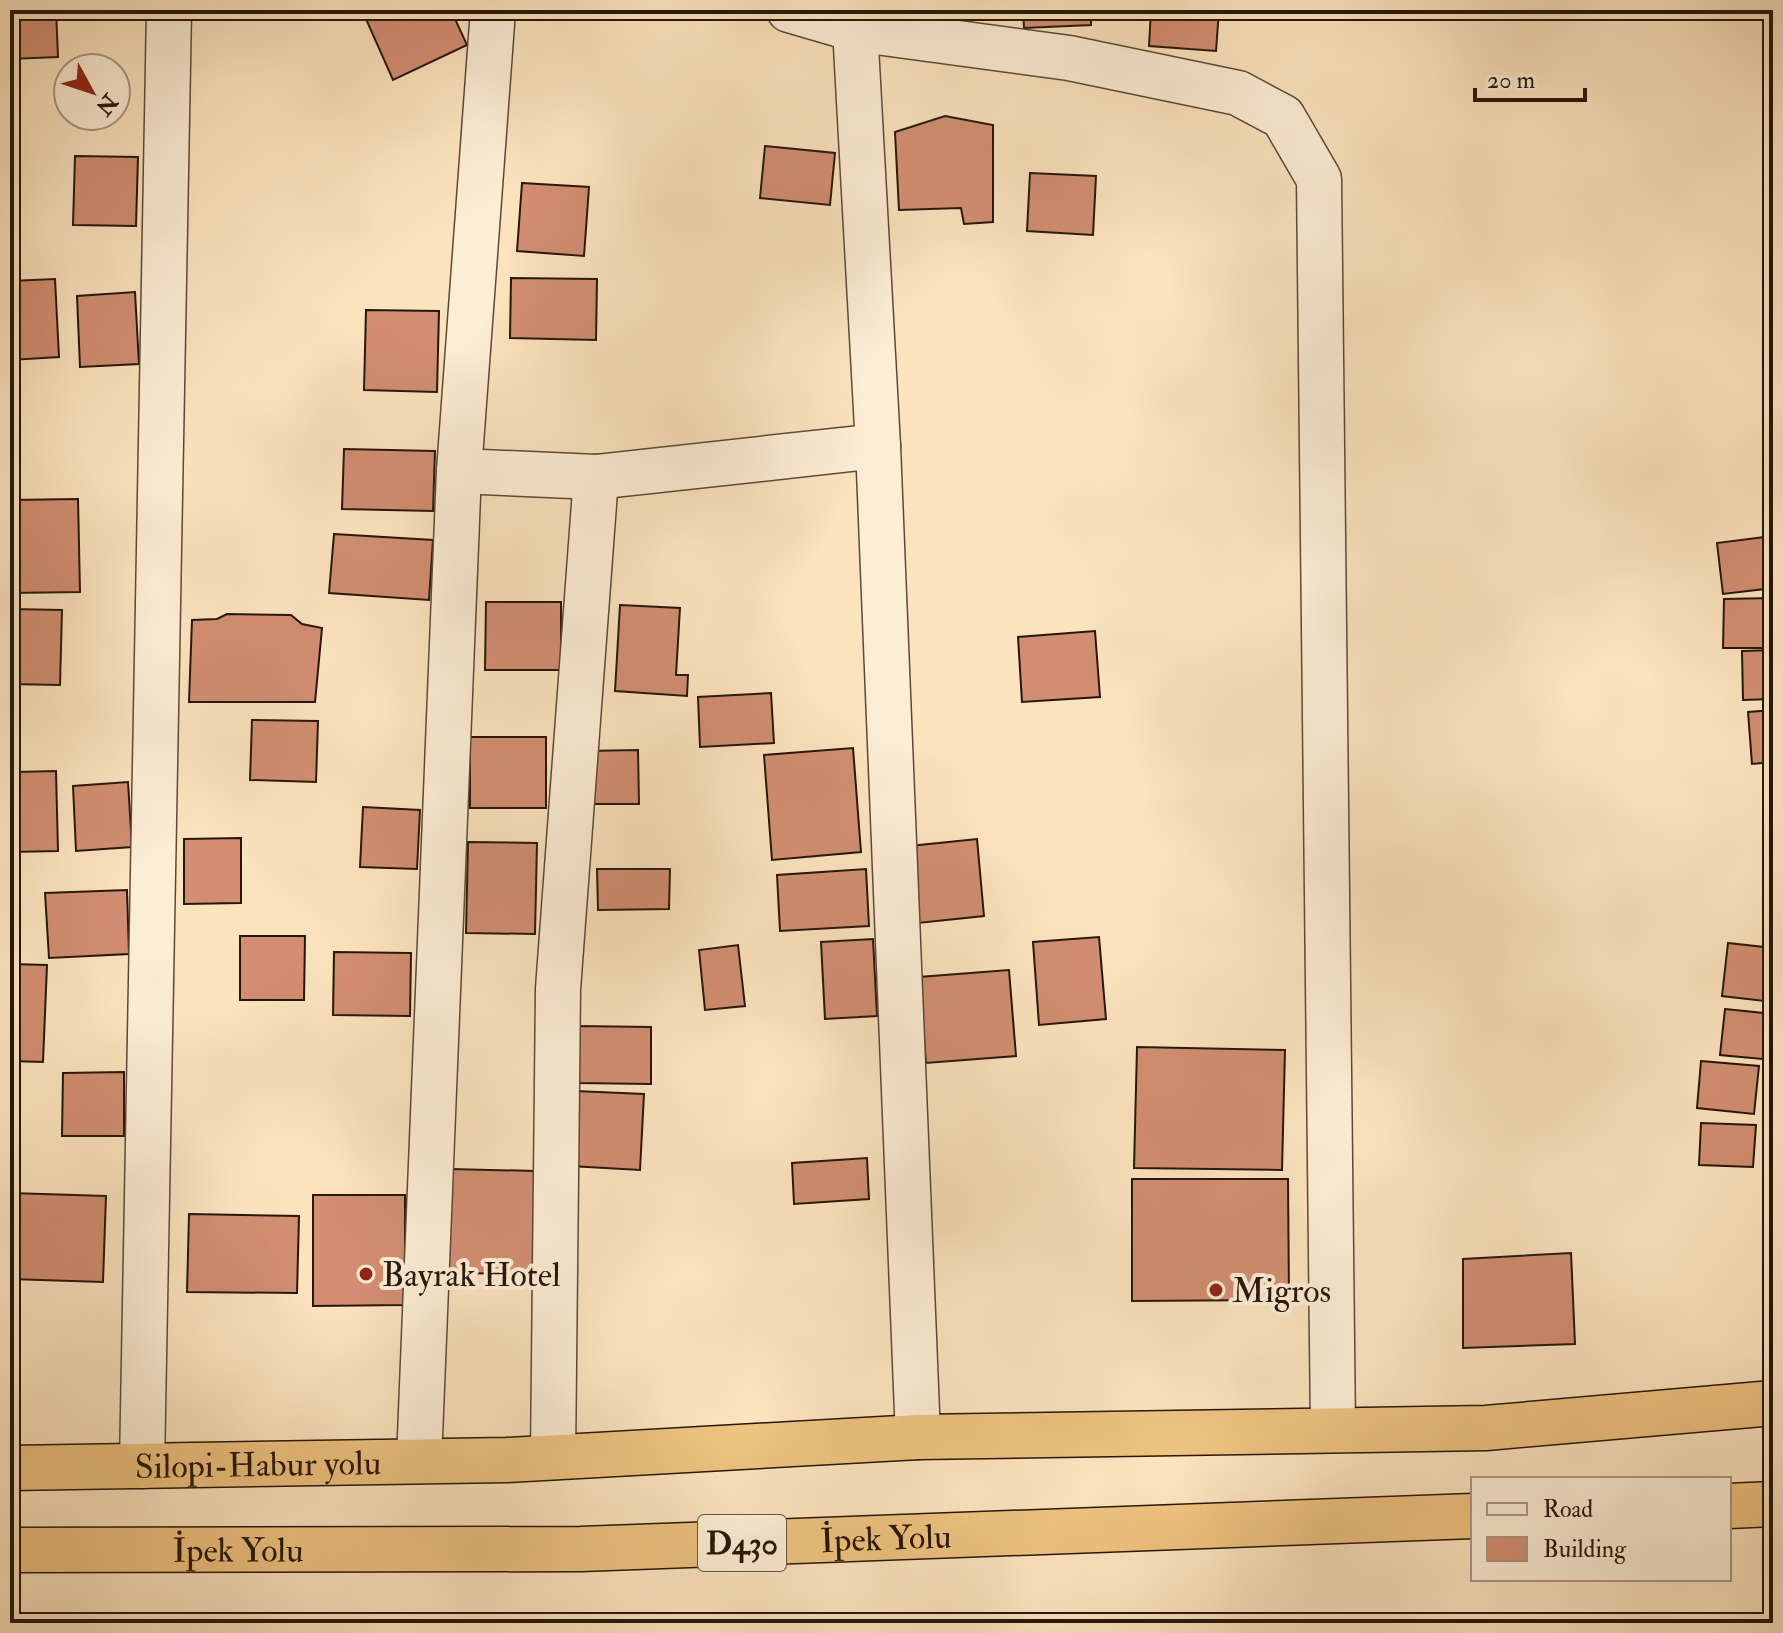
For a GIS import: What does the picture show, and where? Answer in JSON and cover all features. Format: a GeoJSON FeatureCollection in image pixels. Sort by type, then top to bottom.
{"type":"FeatureCollection","features":[{"type":"Feature","properties":{"kind":"highway","name":"Silopi-Habur yolu"},"geometry":{"type":"LineString","coordinates":[[10,1468],[507,1460],[918,1437],[1486,1428],[1773,1403]]}},
{"type":"Feature","properties":{"kind":"highway"},"geometry":{"type":"LineString","coordinates":[[1731,1506],[1773,1504]]}},
{"type":"Feature","properties":{"kind":"highway","name":"İpek Yolu"},"geometry":{"type":"LineString","coordinates":[[10,1550],[581,1549],[1471,1516]]}},
{"type":"Feature","properties":{"kind":"street"},"geometry":{"type":"LineString","coordinates":[[142,1466],[169,10]]}},
{"type":"Feature","properties":{"kind":"street"},"geometry":{"type":"LineString","coordinates":[[419,1461],[459,471],[493,10]]}},
{"type":"Feature","properties":{"kind":"street"},"geometry":{"type":"LineString","coordinates":[[789,10],[1069,58],[1238,93],[1283,117],[1319,179],[1333,1430]]}},
{"type":"Feature","properties":{"kind":"street"},"geometry":{"type":"LineString","coordinates":[[854,20],[878,446],[918,1437]]}},
{"type":"Feature","properties":{"kind":"street"},"geometry":{"type":"LineString","coordinates":[[459,471],[596,477],[878,446]]}},
{"type":"Feature","properties":{"kind":"street"},"geometry":{"type":"LineString","coordinates":[[553,1457],[558,989],[596,477]]}},
{"type":"Feature","properties":{"kind":"building"},"geometry":{"type":"Polygon","coordinates":[[[10,10],[56,10],[58,52],[52,52],[52,57],[10,59],[10,10]]]}},
{"type":"Feature","properties":{"kind":"building"},"geometry":{"type":"Polygon","coordinates":[[[362,10],[451,10],[467,45],[393,80],[362,10]]]}},
{"type":"Feature","properties":{"kind":"building"},"geometry":{"type":"Polygon","coordinates":[[[1023,10],[1091,10],[1091,25],[1024,28],[1023,10]]]}},
{"type":"Feature","properties":{"kind":"building"},"geometry":{"type":"Polygon","coordinates":[[[1151,10],[1219,10],[1216,51],[1149,46],[1151,10]]]}},
{"type":"Feature","properties":{"kind":"building"},"geometry":{"type":"Polygon","coordinates":[[[945,116],[993,125],[993,222],[964,224],[961,208],[899,210],[895,132],[945,116]]]}},
{"type":"Feature","properties":{"kind":"building"},"geometry":{"type":"Polygon","coordinates":[[[765,146],[835,153],[830,205],[760,198],[765,146]]]}},
{"type":"Feature","properties":{"kind":"building"},"geometry":{"type":"Polygon","coordinates":[[[75,156],[138,157],[136,226],[73,225],[75,156]]]}},
{"type":"Feature","properties":{"kind":"building"},"geometry":{"type":"Polygon","coordinates":[[[1030,173],[1096,176],[1093,235],[1027,231],[1030,173]]]}},
{"type":"Feature","properties":{"kind":"building"},"geometry":{"type":"Polygon","coordinates":[[[522,183],[589,187],[584,256],[517,251],[522,183]]]}},
{"type":"Feature","properties":{"kind":"building"},"geometry":{"type":"Polygon","coordinates":[[[511,278],[597,279],[596,340],[510,338],[511,278]]]}},
{"type":"Feature","properties":{"kind":"building"},"geometry":{"type":"Polygon","coordinates":[[[55,279],[59,357],[10,360],[10,281],[55,279]]]}},
{"type":"Feature","properties":{"kind":"building"},"geometry":{"type":"Polygon","coordinates":[[[135,292],[139,364],[80,367],[77,296],[135,292]]]}},
{"type":"Feature","properties":{"kind":"building"},"geometry":{"type":"Polygon","coordinates":[[[366,310],[439,311],[437,392],[364,390],[366,310]]]}},
{"type":"Feature","properties":{"kind":"building"},"geometry":{"type":"Polygon","coordinates":[[[1768,448],[1773,448],[1773,501],[1771,501],[1768,448]]]}},
{"type":"Feature","properties":{"kind":"building"},"geometry":{"type":"Polygon","coordinates":[[[344,449],[435,451],[433,511],[342,509],[344,449]]]}},
{"type":"Feature","properties":{"kind":"building"},"geometry":{"type":"Polygon","coordinates":[[[78,499],[80,592],[10,593],[10,500],[78,499]]]}},
{"type":"Feature","properties":{"kind":"building"},"geometry":{"type":"Polygon","coordinates":[[[334,534],[433,540],[429,600],[329,593],[334,534]]]}},
{"type":"Feature","properties":{"kind":"building"},"geometry":{"type":"Polygon","coordinates":[[[1773,536],[1773,588],[1723,594],[1717,543],[1773,536]]]}},
{"type":"Feature","properties":{"kind":"building"},"geometry":{"type":"Polygon","coordinates":[[[1773,598],[1773,648],[1723,648],[1724,599],[1773,598]]]}},
{"type":"Feature","properties":{"kind":"building"},"geometry":{"type":"Polygon","coordinates":[[[486,602],[561,602],[561,670],[485,670],[486,602]]]}},
{"type":"Feature","properties":{"kind":"building"},"geometry":{"type":"Polygon","coordinates":[[[620,605],[680,608],[676,675],[688,675],[687,696],[615,691],[620,605]]]}},
{"type":"Feature","properties":{"kind":"building"},"geometry":{"type":"Polygon","coordinates":[[[10,609],[62,610],[60,685],[10,684],[10,609]]]}},
{"type":"Feature","properties":{"kind":"building"},"geometry":{"type":"Polygon","coordinates":[[[227,614],[291,615],[302,624],[322,628],[315,702],[189,702],[192,620],[217,619],[227,614]]]}},
{"type":"Feature","properties":{"kind":"building"},"geometry":{"type":"Polygon","coordinates":[[[1095,631],[1100,697],[1022,702],[1018,637],[1095,631]]]}},
{"type":"Feature","properties":{"kind":"building"},"geometry":{"type":"Polygon","coordinates":[[[1773,650],[1773,699],[1743,700],[1742,651],[1773,650]]]}},
{"type":"Feature","properties":{"kind":"building"},"geometry":{"type":"Polygon","coordinates":[[[771,693],[774,743],[700,747],[698,697],[771,693]]]}},
{"type":"Feature","properties":{"kind":"building"},"geometry":{"type":"Polygon","coordinates":[[[1773,710],[1773,762],[1752,764],[1748,712],[1773,710]]]}},
{"type":"Feature","properties":{"kind":"building"},"geometry":{"type":"Polygon","coordinates":[[[252,720],[318,721],[316,782],[250,780],[252,720]]]}},
{"type":"Feature","properties":{"kind":"building"},"geometry":{"type":"Polygon","coordinates":[[[470,737],[546,737],[546,808],[470,808],[470,737]]]}},
{"type":"Feature","properties":{"kind":"building"},"geometry":{"type":"Polygon","coordinates":[[[853,748],[861,852],[772,860],[764,755],[853,748]]]}},
{"type":"Feature","properties":{"kind":"building"},"geometry":{"type":"Polygon","coordinates":[[[638,750],[639,804],[586,804],[586,751],[638,750]]]}},
{"type":"Feature","properties":{"kind":"building"},"geometry":{"type":"Polygon","coordinates":[[[15,762],[16,772],[56,771],[58,851],[10,852],[10,763],[15,762]]]}},
{"type":"Feature","properties":{"kind":"building"},"geometry":{"type":"Polygon","coordinates":[[[128,782],[132,847],[76,851],[73,786],[128,782]]]}},
{"type":"Feature","properties":{"kind":"building"},"geometry":{"type":"Polygon","coordinates":[[[363,807],[420,810],[417,869],[360,867],[363,807]]]}},
{"type":"Feature","properties":{"kind":"building"},"geometry":{"type":"Polygon","coordinates":[[[241,838],[241,903],[184,904],[184,839],[241,838]]]}},
{"type":"Feature","properties":{"kind":"building"},"geometry":{"type":"Polygon","coordinates":[[[977,839],[984,916],[918,923],[910,846],[977,839]]]}},
{"type":"Feature","properties":{"kind":"building"},"geometry":{"type":"Polygon","coordinates":[[[468,842],[537,843],[535,934],[466,933],[468,842]]]}},
{"type":"Feature","properties":{"kind":"building"},"geometry":{"type":"Polygon","coordinates":[[[597,869],[670,869],[669,909],[598,910],[597,869]]]}},
{"type":"Feature","properties":{"kind":"building"},"geometry":{"type":"Polygon","coordinates":[[[866,869],[869,926],[780,931],[777,875],[866,869]]]}},
{"type":"Feature","properties":{"kind":"building"},"geometry":{"type":"Polygon","coordinates":[[[127,890],[129,954],[49,958],[45,893],[127,890]]]}},
{"type":"Feature","properties":{"kind":"building"},"geometry":{"type":"Polygon","coordinates":[[[240,936],[305,936],[304,1000],[240,1000],[240,936]]]}},
{"type":"Feature","properties":{"kind":"building"},"geometry":{"type":"Polygon","coordinates":[[[1099,937],[1106,1019],[1039,1025],[1033,942],[1099,937]]]}},
{"type":"Feature","properties":{"kind":"building"},"geometry":{"type":"Polygon","coordinates":[[[873,939],[877,1016],[825,1019],[821,942],[873,939]]]}},
{"type":"Feature","properties":{"kind":"building"},"geometry":{"type":"Polygon","coordinates":[[[1728,943],[1773,948],[1773,1002],[1722,996],[1728,943]]]}},
{"type":"Feature","properties":{"kind":"building"},"geometry":{"type":"Polygon","coordinates":[[[738,945],[745,1006],[705,1010],[699,950],[738,945]]]}},
{"type":"Feature","properties":{"kind":"building"},"geometry":{"type":"Polygon","coordinates":[[[334,952],[411,953],[410,1016],[333,1015],[334,952]]]}},
{"type":"Feature","properties":{"kind":"building"},"geometry":{"type":"Polygon","coordinates":[[[10,964],[47,965],[43,1062],[10,1061],[10,964]]]}},
{"type":"Feature","properties":{"kind":"building"},"geometry":{"type":"Polygon","coordinates":[[[1009,970],[1016,1056],[926,1063],[919,977],[1009,970]]]}},
{"type":"Feature","properties":{"kind":"building"},"geometry":{"type":"Polygon","coordinates":[[[1725,1009],[1773,1014],[1773,1060],[1720,1055],[1725,1009]]]}},
{"type":"Feature","properties":{"kind":"building"},"geometry":{"type":"Polygon","coordinates":[[[577,1026],[651,1027],[651,1084],[576,1083],[577,1026]]]}},
{"type":"Feature","properties":{"kind":"building"},"geometry":{"type":"Polygon","coordinates":[[[1137,1047],[1285,1050],[1282,1170],[1134,1168],[1137,1047]]]}},
{"type":"Feature","properties":{"kind":"building"},"geometry":{"type":"Polygon","coordinates":[[[1701,1061],[1759,1066],[1754,1114],[1697,1108],[1701,1061]]]}},
{"type":"Feature","properties":{"kind":"building"},"geometry":{"type":"Polygon","coordinates":[[[124,1072],[124,1136],[62,1136],[63,1073],[124,1072]]]}},
{"type":"Feature","properties":{"kind":"building"},"geometry":{"type":"Polygon","coordinates":[[[575,1091],[644,1094],[640,1170],[570,1166],[575,1091]]]}},
{"type":"Feature","properties":{"kind":"building"},"geometry":{"type":"Polygon","coordinates":[[[1701,1123],[1756,1125],[1753,1167],[1699,1165],[1701,1123]]]}},
{"type":"Feature","properties":{"kind":"building"},"geometry":{"type":"Polygon","coordinates":[[[867,1158],[869,1199],[794,1204],[792,1163],[867,1158]]]}},
{"type":"Feature","properties":{"kind":"building"},"geometry":{"type":"Polygon","coordinates":[[[450,1169],[536,1171],[534,1274],[447,1273],[450,1169]]]}},
{"type":"Feature","properties":{"kind":"building"},"geometry":{"type":"Polygon","coordinates":[[[1132,1179],[1288,1179],[1289,1300],[1132,1301],[1132,1179]]]}},
{"type":"Feature","properties":{"kind":"building"},"geometry":{"type":"Polygon","coordinates":[[[10,1193],[106,1196],[103,1282],[10,1279],[10,1193]]]}},
{"type":"Feature","properties":{"kind":"building"},"geometry":{"type":"Polygon","coordinates":[[[313,1195],[405,1195],[405,1305],[313,1306],[313,1195]]]}},
{"type":"Feature","properties":{"kind":"building"},"geometry":{"type":"Polygon","coordinates":[[[189,1214],[299,1216],[297,1293],[187,1292],[189,1214]]]}},
{"type":"Feature","properties":{"kind":"building"},"geometry":{"type":"Polygon","coordinates":[[[1571,1253],[1575,1344],[1463,1348],[1463,1259],[1571,1253]]]}},
{"type":"Feature","properties":{"kind":"place","name":"Bayrak Hotel"},"geometry":{"type":"Point","coordinates":[366,1274]}},
{"type":"Feature","properties":{"kind":"place","name":"Migros"},"geometry":{"type":"Point","coordinates":[1216,1290]}}]}
